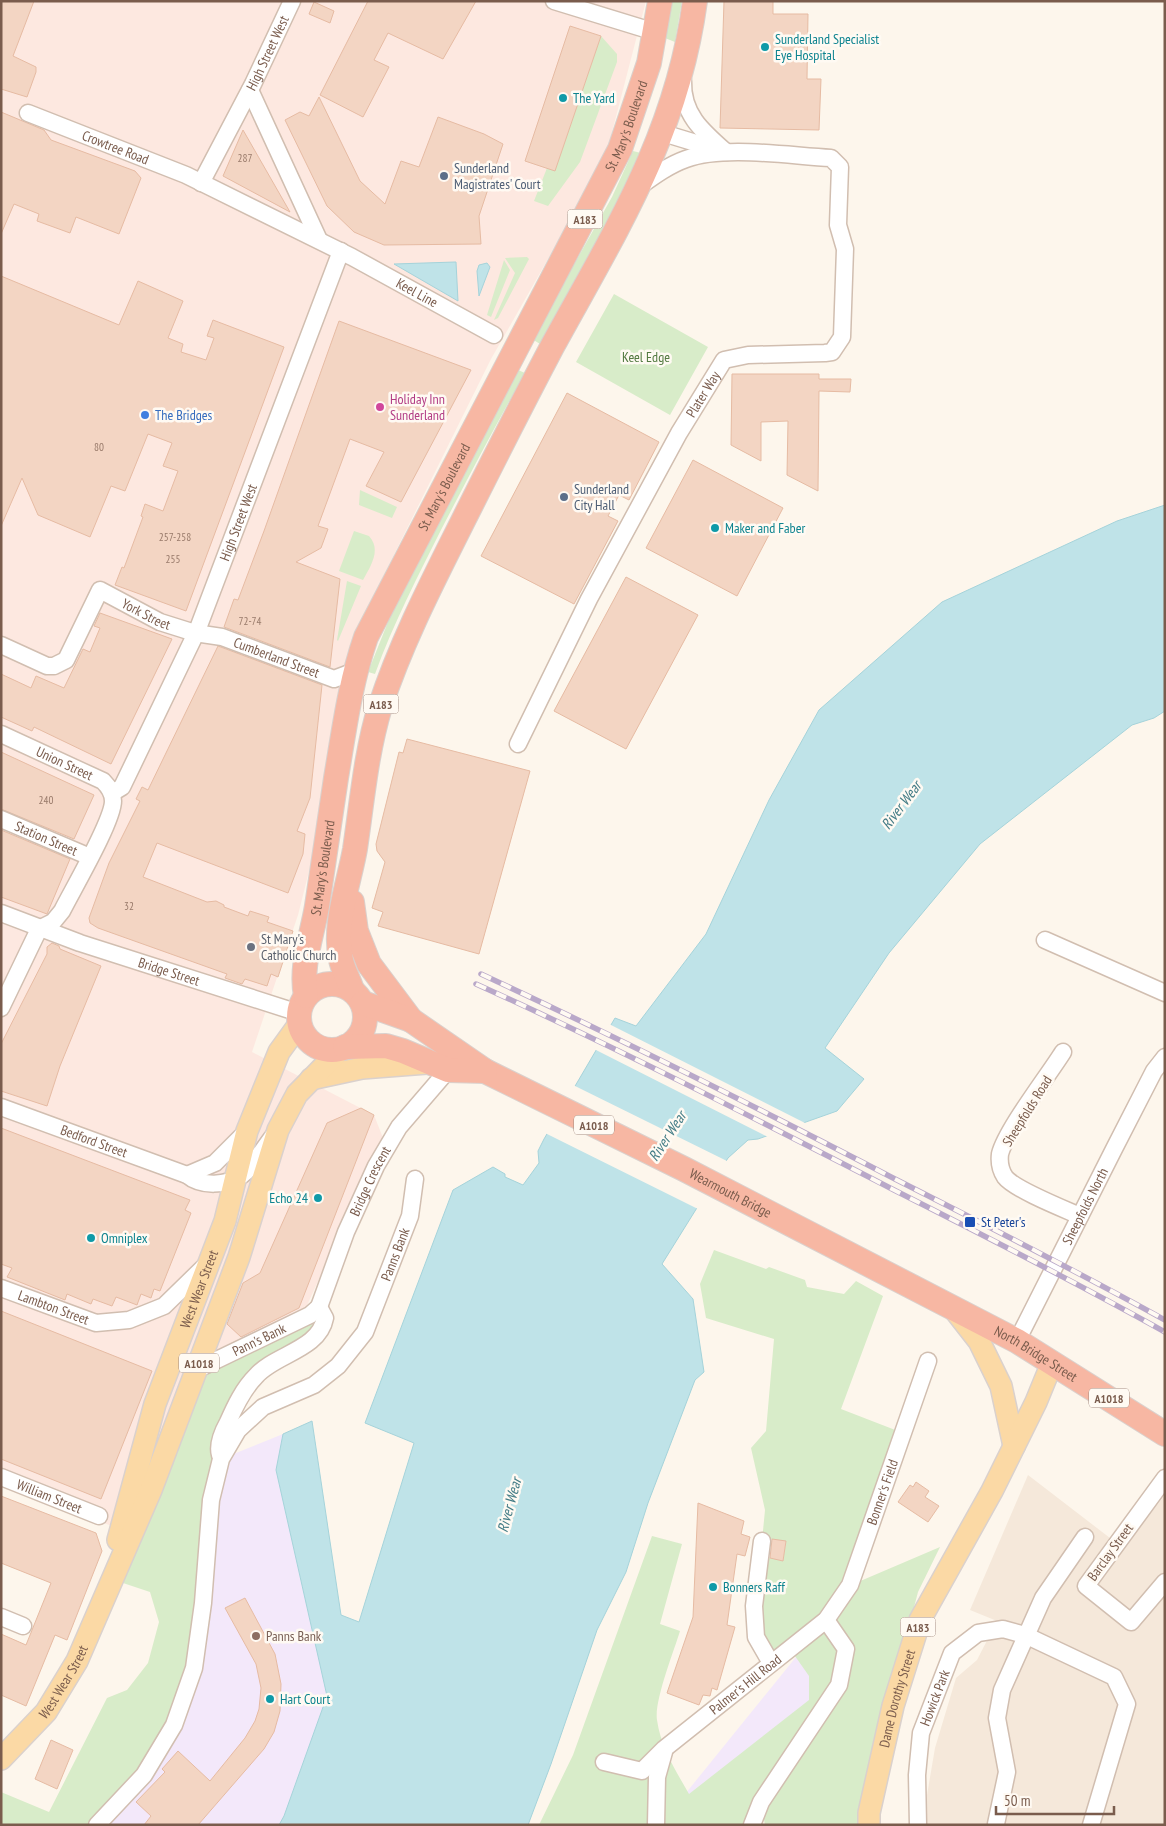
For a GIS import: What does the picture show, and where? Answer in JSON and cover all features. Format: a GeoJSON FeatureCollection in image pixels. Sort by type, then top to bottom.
{"type":"FeatureCollection","features":[{"type":"Feature","properties":{"kind":"highway","name":"St. Mary's Boulevard"},"geometry":{"type":"LineString","coordinates":[[302,1010],[306,961],[355,671],[366,637],[620,149],[649,63],[660,1]]}},
{"type":"Feature","properties":{"kind":"highway","name":"St. Mary's Boulevard"},"geometry":{"type":"LineString","coordinates":[[358,997],[341,961],[339,941],[342,909],[350,881],[370,747],[380,708],[405,637],[545,362],[640,186],[663,133],[684,66],[695,1]]}},
{"type":"Feature","properties":{"kind":"highway","name":"A1018"},"geometry":{"type":"LineString","coordinates":[[350,881],[356,931],[365,955],[411,1020]]}},
{"type":"Feature","properties":{"kind":"highway","name":"A1018"},"geometry":{"type":"LineString","coordinates":[[326,984],[344,985],[358,997],[411,1020],[495,1076],[438,1066],[386,1046],[329,1050],[313,1044],[303,1033],[302,1010],[312,990],[326,984]]}},
{"type":"Feature","properties":{"kind":"highway","name":"A1018"},"geometry":{"type":"LineString","coordinates":[[343,1048],[352,1043],[362,1031],[365,1014],[358,997]]}},
{"type":"Feature","properties":{"kind":"highway","name":"Wearmouth Bridge"},"geometry":{"type":"LineString","coordinates":[[495,1076],[954,1309]]}},
{"type":"Feature","properties":{"kind":"highway","name":"North Bridge Street"},"geometry":{"type":"LineString","coordinates":[[954,1309],[1017,1342],[1165,1434]]}},
{"type":"Feature","properties":{"kind":"main road","name":"West Wear Street"},"geometry":{"type":"LineString","coordinates":[[106,1592],[155,1404],[206,1265],[225,1220],[237,1178],[247,1131],[279,1052],[302,1010]]}},
{"type":"Feature","properties":{"kind":"main road","name":"West Wear Street"},"geometry":{"type":"LineString","coordinates":[[1,1759],[46,1712],[77,1661],[151,1490],[239,1257],[278,1130],[289,1107],[309,1080],[343,1048]]}},
{"type":"Feature","properties":{"kind":"main road"},"geometry":{"type":"LineString","coordinates":[[309,1080],[362,1068],[438,1066]]}},
{"type":"Feature","properties":{"kind":"main road"},"geometry":{"type":"LineString","coordinates":[[954,1309],[979,1341],[1001,1386],[1014,1446]]}},
{"type":"Feature","properties":{"kind":"main road","name":"Dame Dorothy Street"},"geometry":{"type":"LineString","coordinates":[[871,1821],[893,1706],[920,1620],[992,1491],[1052,1363]]}},
{"type":"Feature","properties":{"kind":"street","name":"High Street West"},"geometry":{"type":"LineString","coordinates":[[292,1],[250,90],[319,240]]}},
{"type":"Feature","properties":{"kind":"street"},"geometry":{"type":"LineString","coordinates":[[554,1],[655,32]]}},
{"type":"Feature","properties":{"kind":"street"},"geometry":{"type":"LineString","coordinates":[[684,66],[686,106],[698,128],[726,152]]}},
{"type":"Feature","properties":{"kind":"street"},"geometry":{"type":"LineString","coordinates":[[201,183],[250,90]]}},
{"type":"Feature","properties":{"kind":"street","name":"Crowtree Road"},"geometry":{"type":"LineString","coordinates":[[28,114],[201,183],[319,240]]}},
{"type":"Feature","properties":{"kind":"street"},"geometry":{"type":"LineString","coordinates":[[663,133],[726,152]]}},
{"type":"Feature","properties":{"kind":"street"},"geometry":{"type":"LineString","coordinates":[[640,186],[673,164],[685,159],[726,152]]}},
{"type":"Feature","properties":{"kind":"street","name":"Plater Way"},"geometry":{"type":"LineString","coordinates":[[518,744],[589,599],[680,433],[724,360],[748,355],[832,352],[842,337],[845,249],[838,225],[840,166],[831,158],[726,152]]}},
{"type":"Feature","properties":{"kind":"street","name":"Keel Line"},"geometry":{"type":"LineString","coordinates":[[319,240],[494,335]]}},
{"type":"Feature","properties":{"kind":"street","name":"High Street West"},"geometry":{"type":"LineString","coordinates":[[38,929],[54,922],[62,911],[105,826],[117,790],[196,633],[341,251]]}},
{"type":"Feature","properties":{"kind":"street","name":"York Street"},"geometry":{"type":"LineString","coordinates":[[1,645],[47,666],[54,666],[66,660],[100,590],[160,622],[196,633]]}},
{"type":"Feature","properties":{"kind":"street","name":"Cumberland Street"},"geometry":{"type":"LineString","coordinates":[[196,633],[222,637],[334,679],[355,671]]}},
{"type":"Feature","properties":{"kind":"street","name":"Union Street"},"geometry":{"type":"LineString","coordinates":[[1,734],[102,781],[117,790]]}},
{"type":"Feature","properties":{"kind":"street","name":"Station Street"},"geometry":{"type":"LineString","coordinates":[[1,819],[90,857]]}},
{"type":"Feature","properties":{"kind":"street","name":"Bridge Street"},"geometry":{"type":"LineString","coordinates":[[1,913],[38,929],[302,1010]]}},
{"type":"Feature","properties":{"kind":"street"},"geometry":{"type":"LineString","coordinates":[[1,1008],[38,929]]}},
{"type":"Feature","properties":{"kind":"street"},"geometry":{"type":"LineString","coordinates":[[1045,940],[1165,993]]}},
{"type":"Feature","properties":{"kind":"street","name":"Sheepfolds Road"},"geometry":{"type":"LineString","coordinates":[[1063,1052],[1011,1131],[1000,1154],[1000,1166],[1006,1178],[1015,1185],[1080,1216]]}},
{"type":"Feature","properties":{"kind":"street","name":"Sheepfolds North"},"geometry":{"type":"LineString","coordinates":[[1017,1342],[1080,1216],[1159,1074],[1165,1057]]}},
{"type":"Feature","properties":{"kind":"street","name":"Bridge Crescent"},"geometry":{"type":"LineString","coordinates":[[319,1307],[346,1232],[376,1166],[438,1066]]}},
{"type":"Feature","properties":{"kind":"street","name":"Bedford Street"},"geometry":{"type":"LineString","coordinates":[[1,1107],[187,1176],[194,1181],[211,1184],[237,1178]]}},
{"type":"Feature","properties":{"kind":"street"},"geometry":{"type":"LineString","coordinates":[[237,1178],[243,1174],[278,1130]]}},
{"type":"Feature","properties":{"kind":"street"},"geometry":{"type":"LineString","coordinates":[[187,1176],[215,1162],[247,1131]]}},
{"type":"Feature","properties":{"kind":"street","name":"Panns Bank"},"geometry":{"type":"LineString","coordinates":[[97,1825],[144,1774],[174,1725],[191,1676],[203,1603],[211,1500],[221,1459],[238,1430],[263,1407],[314,1385],[338,1366],[365,1332],[410,1216],[415,1179]]}},
{"type":"Feature","properties":{"kind":"street","name":"Lambton Street"},"geometry":{"type":"LineString","coordinates":[[1,1288],[96,1323],[129,1320],[164,1306],[206,1265]]}},
{"type":"Feature","properties":{"kind":"street"},"geometry":{"type":"LineString","coordinates":[[221,1459],[219,1450],[224,1430],[238,1401],[256,1376],[319,1333],[325,1318],[319,1307]]}},
{"type":"Feature","properties":{"kind":"street","name":"Pann's Bank"},"geometry":{"type":"LineString","coordinates":[[196,1370],[310,1315],[319,1307]]}},
{"type":"Feature","properties":{"kind":"street","name":"Bonner's Field"},"geometry":{"type":"LineString","coordinates":[[826,1620],[850,1585],[928,1361]]}},
{"type":"Feature","properties":{"kind":"street","name":"William Street"},"geometry":{"type":"LineString","coordinates":[[1,1477],[99,1516]]}},
{"type":"Feature","properties":{"kind":"street","name":"Barclay Street"},"geometry":{"type":"LineString","coordinates":[[1165,1478],[1086,1586],[1131,1622],[1165,1582]]}},
{"type":"Feature","properties":{"kind":"street"},"geometry":{"type":"LineString","coordinates":[[996,1824],[1007,1772],[997,1718],[1002,1690],[1043,1598],[1085,1537]]}},
{"type":"Feature","properties":{"kind":"street"},"geometry":{"type":"LineString","coordinates":[[762,1541],[754,1606],[756,1637],[771,1663]]}},
{"type":"Feature","properties":{"kind":"street"},"geometry":{"type":"LineString","coordinates":[[1,1617],[23,1626]]}},
{"type":"Feature","properties":{"kind":"street"},"geometry":{"type":"LineString","coordinates":[[752,1825],[761,1802],[839,1685],[846,1649],[826,1620]]}},
{"type":"Feature","properties":{"kind":"street","name":"Palmer's Hill Road"},"geometry":{"type":"LineString","coordinates":[[604,1762],[642,1771],[664,1749],[826,1620]]}},
{"type":"Feature","properties":{"kind":"street","name":"Howick Park"},"geometry":{"type":"LineString","coordinates":[[918,1825],[917,1775],[921,1733],[952,1653],[978,1633],[1004,1629],[1025,1636],[1114,1677],[1127,1704],[1090,1825]]}},
{"type":"Feature","properties":{"kind":"street"},"geometry":{"type":"LineString","coordinates":[[656,1825],[657,1777],[664,1749]]}},
{"type":"Feature","properties":{"kind":"street"},"geometry":{"type":"LineString","coordinates":[[761,1802],[765,1825]]}},
{"type":"Feature","properties":{"kind":"shaded area"},"geometry":{"type":"Polygon","coordinates":[[[1,1],[646,1],[605,159],[491,359],[382,579],[298,915],[252,1052],[374,1115],[383,1138],[294,1334],[213,1386],[153,1542],[1,1483],[1,1]]]}},
{"type":"Feature","properties":{"kind":"shaded area","name":"Panns Bank"},"geometry":{"type":"Polygon","coordinates":[[[283,1434],[276,1470],[327,1696],[284,1816],[279,1825],[97,1825],[194,1668],[221,1459],[283,1434]]]}},
{"type":"Feature","properties":{"kind":"shaded area"},"geometry":{"type":"Polygon","coordinates":[[[1028,1475],[1123,1548],[1165,1495],[1165,1825],[925,1825],[925,1807],[935,1748],[956,1678],[977,1660],[997,1621],[970,1610],[1028,1475]]]}},
{"type":"Feature","properties":{"kind":"shaded area"},"geometry":{"type":"Polygon","coordinates":[[[826,1620],[839,1685],[660,1825],[826,1620]]]}},
{"type":"Feature","properties":{"kind":"green space"},"geometry":{"type":"Polygon","coordinates":[[[671,1],[682,1],[675,42],[665,38],[671,1]]]}},
{"type":"Feature","properties":{"kind":"green space"},"geometry":{"type":"Polygon","coordinates":[[[601,36],[617,54],[617,62],[580,162],[548,206],[534,201],[547,168],[555,170],[601,36]]]}},
{"type":"Feature","properties":{"kind":"green space"},"geometry":{"type":"Polygon","coordinates":[[[633,151],[641,153],[625,192],[540,344],[532,339],[612,197],[633,151]]]}},
{"type":"Feature","properties":{"kind":"green space"},"geometry":{"type":"Polygon","coordinates":[[[527,257],[529,259],[498,318],[494,320],[515,273],[505,258],[527,257]]]}},
{"type":"Feature","properties":{"kind":"green space"},"geometry":{"type":"Polygon","coordinates":[[[504,260],[510,270],[491,317],[487,315],[504,260]]]}},
{"type":"Feature","properties":{"kind":"green space","name":"Keel Edge"},"geometry":{"type":"Polygon","coordinates":[[[614,294],[708,347],[670,415],[576,362],[614,294]]]}},
{"type":"Feature","properties":{"kind":"green space"},"geometry":{"type":"Polygon","coordinates":[[[518,370],[525,373],[424,564],[398,618],[375,674],[368,672],[390,617],[518,370]]]}},
{"type":"Feature","properties":{"kind":"green space"},"geometry":{"type":"Polygon","coordinates":[[[360,490],[397,507],[392,518],[359,505],[360,490]]]}},
{"type":"Feature","properties":{"kind":"green space"},"geometry":{"type":"Polygon","coordinates":[[[354,531],[369,536],[375,547],[374,558],[363,580],[339,571],[354,531]]]}},
{"type":"Feature","properties":{"kind":"green space"},"geometry":{"type":"Polygon","coordinates":[[[347,581],[361,586],[338,641],[337,640],[347,581]]]}},
{"type":"Feature","properties":{"kind":"green space"},"geometry":{"type":"Polygon","coordinates":[[[714,1250],[766,1269],[769,1267],[805,1280],[807,1287],[844,1294],[856,1281],[883,1296],[841,1409],[903,1433],[851,1585],[940,1547],[918,1592],[906,1638],[887,1690],[874,1738],[858,1825],[765,1825],[761,1803],[752,1825],[539,1825],[573,1755],[652,1536],[682,1544],[660,1624],[680,1631],[661,1689],[657,1720],[665,1750],[689,1794],[809,1700],[809,1676],[790,1649],[771,1663],[754,1606],[769,1558],[783,1560],[786,1542],[772,1539],[762,1541],[765,1510],[751,1448],[766,1431],[774,1339],[706,1318],[700,1284],[714,1250]]]}},
{"type":"Feature","properties":{"kind":"green space"},"geometry":{"type":"Polygon","coordinates":[[[310,1315],[323,1326],[263,1369],[238,1401],[174,1725],[97,1825],[1,1825],[1,1792],[49,1812],[107,1698],[127,1690],[148,1663],[159,1622],[150,1592],[123,1583],[151,1490],[196,1370],[310,1315]]]}},
{"type":"Feature","properties":{"kind":"water"},"geometry":{"type":"Polygon","coordinates":[[[455,262],[458,301],[394,264],[455,262]]]}},
{"type":"Feature","properties":{"kind":"water"},"geometry":{"type":"Polygon","coordinates":[[[487,263],[490,267],[479,296],[477,271],[479,265],[487,263]]]}},
{"type":"Feature","properties":{"kind":"water","name":"River Wear"},"geometry":{"type":"Polygon","coordinates":[[[1165,505],[1165,711],[1154,718],[1132,725],[980,844],[889,953],[825,1048],[864,1079],[837,1111],[758,1139],[748,1140],[728,1158],[662,1264],[693,1299],[704,1372],[695,1380],[648,1503],[626,1572],[597,1630],[528,1825],[279,1825],[284,1816],[327,1696],[276,1470],[283,1434],[312,1421],[341,1615],[359,1622],[414,1443],[365,1423],[453,1190],[493,1167],[505,1174],[505,1177],[523,1185],[539,1163],[538,1151],[544,1139],[615,1018],[636,1026],[706,934],[769,800],[819,710],[942,602],[1117,521],[1165,505]]]}},
{"type":"Feature","properties":{"kind":"pier"},"geometry":{"type":"Polygon","coordinates":[[[609,1024],[807,1124],[768,1137],[594,1049],[609,1024]]]}},
{"type":"Feature","properties":{"kind":"pier"},"geometry":{"type":"Polygon","coordinates":[[[573,1085],[729,1162],[700,1210],[545,1133],[573,1085]]]}},
{"type":"Feature","properties":{"kind":"building"},"geometry":{"type":"Polygon","coordinates":[[[1,1],[34,1],[13,56],[36,67],[27,97],[1,89],[1,1]]]}},
{"type":"Feature","properties":{"kind":"building"},"geometry":{"type":"Polygon","coordinates":[[[368,1],[476,1],[443,59],[388,33],[374,60],[389,67],[363,117],[320,95],[368,1]]]}},
{"type":"Feature","properties":{"kind":"building","name":"Sunderland Specialist Eye Hospital"},"geometry":{"type":"Polygon","coordinates":[[[724,1],[773,1],[773,14],[808,14],[807,79],[821,79],[819,130],[720,128],[724,1]]]}},
{"type":"Feature","properties":{"kind":"building"},"geometry":{"type":"Polygon","coordinates":[[[314,2],[334,11],[330,23],[309,14],[314,2]]]}},
{"type":"Feature","properties":{"kind":"building","name":"The Yard"},"geometry":{"type":"Polygon","coordinates":[[[570,26],[601,36],[555,171],[525,161],[570,26]]]}},
{"type":"Feature","properties":{"kind":"building","name":"Sunderland Magistrates' Court"},"geometry":{"type":"Polygon","coordinates":[[[319,97],[360,181],[385,204],[401,161],[419,167],[438,117],[484,134],[503,144],[479,216],[481,244],[384,245],[354,232],[327,206],[285,120],[300,112],[309,116],[319,97]]]}},
{"type":"Feature","properties":{"kind":"building"},"geometry":{"type":"Polygon","coordinates":[[[1,112],[44,130],[51,140],[135,171],[141,178],[119,234],[76,217],[70,233],[37,221],[39,214],[14,204],[1,234],[1,112]]]}},
{"type":"Feature","properties":{"kind":"building"},"geometry":{"type":"Polygon","coordinates":[[[243,130],[290,212],[223,176],[243,130]]]}},
{"type":"Feature","properties":{"kind":"building","name":"The Bridges"},"geometry":{"type":"Polygon","coordinates":[[[1,276],[119,325],[138,281],[183,301],[168,338],[183,344],[181,352],[206,360],[214,338],[207,336],[213,320],[284,347],[186,611],[115,585],[122,567],[124,568],[143,517],[141,516],[145,504],[163,511],[178,471],[163,466],[172,443],[148,434],[125,491],[111,486],[90,537],[38,515],[22,478],[1,526],[1,276]]]}},
{"type":"Feature","properties":{"kind":"building"},"geometry":{"type":"Polygon","coordinates":[[[339,321],[471,370],[401,502],[366,486],[384,452],[350,439],[318,526],[328,529],[321,548],[296,562],[340,579],[330,667],[224,627],[234,599],[238,600],[264,531],[339,321]]]}},
{"type":"Feature","properties":{"kind":"building"},"geometry":{"type":"Polygon","coordinates":[[[732,374],[819,374],[819,379],[851,379],[850,392],[819,391],[818,491],[787,475],[788,421],[761,422],[761,461],[731,445],[732,374]]]}},
{"type":"Feature","properties":{"kind":"building","name":"Sunderland City Hall"},"geometry":{"type":"Polygon","coordinates":[[[567,393],[659,442],[629,500],[619,495],[608,516],[618,521],[574,604],[481,556],[567,393]]]}},
{"type":"Feature","properties":{"kind":"building","name":"Maker and Faber"},"geometry":{"type":"Polygon","coordinates":[[[693,460],[783,508],[737,596],[646,548],[693,460]]]}},
{"type":"Feature","properties":{"kind":"building"},"geometry":{"type":"Polygon","coordinates":[[[626,577],[698,615],[626,749],[554,711],[626,577]]]}},
{"type":"Feature","properties":{"kind":"building"},"geometry":{"type":"Polygon","coordinates":[[[100,613],[172,639],[111,764],[34,727],[32,731],[1,717],[1,674],[31,688],[36,676],[64,688],[83,649],[90,652],[100,628],[94,626],[100,613]]]}},
{"type":"Feature","properties":{"kind":"building"},"geometry":{"type":"Polygon","coordinates":[[[218,646],[322,685],[310,798],[297,831],[305,834],[303,854],[288,893],[157,843],[143,877],[207,902],[216,901],[224,905],[224,907],[248,916],[250,911],[269,917],[267,922],[293,931],[278,977],[271,974],[267,986],[245,979],[242,984],[225,978],[227,974],[98,928],[90,923],[89,918],[109,863],[140,801],[136,799],[142,787],[148,790],[218,646]]]}},
{"type":"Feature","properties":{"kind":"building"},"geometry":{"type":"Polygon","coordinates":[[[407,739],[530,771],[479,954],[378,926],[383,912],[372,908],[385,862],[377,851],[376,844],[399,752],[403,753],[407,739]]]}},
{"type":"Feature","properties":{"kind":"building"},"geometry":{"type":"Polygon","coordinates":[[[1,752],[94,795],[74,839],[1,809],[1,752]]]}},
{"type":"Feature","properties":{"kind":"building"},"geometry":{"type":"Polygon","coordinates":[[[1,830],[70,859],[47,914],[1,897],[1,830]]]}},
{"type":"Feature","properties":{"kind":"building"},"geometry":{"type":"Polygon","coordinates":[[[52,943],[59,946],[60,949],[101,966],[60,1066],[47,1106],[1,1091],[1,1044],[47,954],[47,947],[52,943]]]}},
{"type":"Feature","properties":{"kind":"building","name":"Echo 24"},"geometry":{"type":"Polygon","coordinates":[[[361,1108],[374,1115],[299,1308],[241,1337],[227,1324],[243,1283],[260,1273],[327,1123],[361,1108]]]}},
{"type":"Feature","properties":{"kind":"building","name":"Omniplex"},"geometry":{"type":"Polygon","coordinates":[[[1,1128],[190,1200],[185,1210],[191,1213],[160,1291],[154,1289],[151,1298],[141,1294],[137,1305],[116,1297],[112,1306],[93,1299],[91,1304],[67,1294],[65,1300],[7,1277],[12,1268],[1,1264],[1,1128]]]}},
{"type":"Feature","properties":{"kind":"building"},"geometry":{"type":"Polygon","coordinates":[[[1,1311],[152,1371],[101,1499],[1,1459],[1,1311]]]}},
{"type":"Feature","properties":{"kind":"building"},"geometry":{"type":"Polygon","coordinates":[[[916,1482],[929,1491],[925,1497],[939,1506],[928,1522],[898,1502],[910,1485],[913,1487],[916,1482]]]}},
{"type":"Feature","properties":{"kind":"building"},"geometry":{"type":"Polygon","coordinates":[[[1,1496],[96,1533],[102,1551],[67,1640],[55,1635],[26,1706],[1,1695],[1,1634],[26,1645],[51,1583],[1,1563],[1,1496]]]}},
{"type":"Feature","properties":{"kind":"building","name":"Bonners Raff"},"geometry":{"type":"Polygon","coordinates":[[[698,1503],[744,1521],[741,1534],[750,1537],[745,1556],[737,1554],[727,1625],[735,1627],[717,1690],[712,1688],[710,1696],[703,1695],[699,1705],[667,1693],[693,1617],[698,1503]]]}},
{"type":"Feature","properties":{"kind":"building"},"geometry":{"type":"Polygon","coordinates":[[[772,1539],[786,1541],[783,1561],[770,1558],[772,1539]]]}},
{"type":"Feature","properties":{"kind":"building","name":"Hart Court"},"geometry":{"type":"Polygon","coordinates":[[[245,1598],[275,1654],[281,1684],[280,1711],[274,1732],[264,1749],[198,1825],[144,1825],[151,1816],[136,1802],[165,1772],[162,1769],[178,1751],[210,1781],[245,1738],[255,1721],[259,1709],[261,1688],[256,1664],[225,1608],[245,1598]]]}},
{"type":"Feature","properties":{"kind":"building"},"geometry":{"type":"Polygon","coordinates":[[[51,1740],[73,1750],[57,1789],[35,1779],[51,1740]]]}},
{"type":"Feature","properties":{"kind":"railway"},"geometry":{"type":"LineString","coordinates":[[481,974],[741,1100],[1031,1248],[1165,1320]]}},
{"type":"Feature","properties":{"kind":"railway"},"geometry":{"type":"LineString","coordinates":[[476,984],[582,1033],[739,1110],[1165,1332]]}},
{"type":"Feature","properties":{"kind":"place","name":"Sunderland Specialist Eye Hospital"},"geometry":{"type":"Point","coordinates":[765,47]}},
{"type":"Feature","properties":{"kind":"place","name":"The Yard"},"geometry":{"type":"Point","coordinates":[563,98]}},
{"type":"Feature","properties":{"kind":"place","name":"Sunderland Magistrates' Court"},"geometry":{"type":"Point","coordinates":[444,176]}},
{"type":"Feature","properties":{"kind":"place","name":"Holiday Inn Sunderland"},"geometry":{"type":"Point","coordinates":[380,407]}},
{"type":"Feature","properties":{"kind":"place","name":"The Bridges"},"geometry":{"type":"Point","coordinates":[145,415]}},
{"type":"Feature","properties":{"kind":"place","name":"Sunderland City Hall"},"geometry":{"type":"Point","coordinates":[564,497]}},
{"type":"Feature","properties":{"kind":"place","name":"Maker and Faber"},"geometry":{"type":"Point","coordinates":[715,528]}},
{"type":"Feature","properties":{"kind":"place","name":"St Mary's Catholic Church"},"geometry":{"type":"Point","coordinates":[251,947]}},
{"type":"Feature","properties":{"kind":"place","name":"Echo 24"},"geometry":{"type":"Point","coordinates":[318,1198]}},
{"type":"Feature","properties":{"kind":"place","name":"St Peter's"},"geometry":{"type":"Point","coordinates":[970,1222]}},
{"type":"Feature","properties":{"kind":"place","name":"Omniplex"},"geometry":{"type":"Point","coordinates":[91,1238]}},
{"type":"Feature","properties":{"kind":"place","name":"Bonners Raff"},"geometry":{"type":"Point","coordinates":[713,1587]}},
{"type":"Feature","properties":{"kind":"place","name":"Panns Bank"},"geometry":{"type":"Point","coordinates":[256,1636]}},
{"type":"Feature","properties":{"kind":"place","name":"Hart Court"},"geometry":{"type":"Point","coordinates":[270,1699]}}]}
